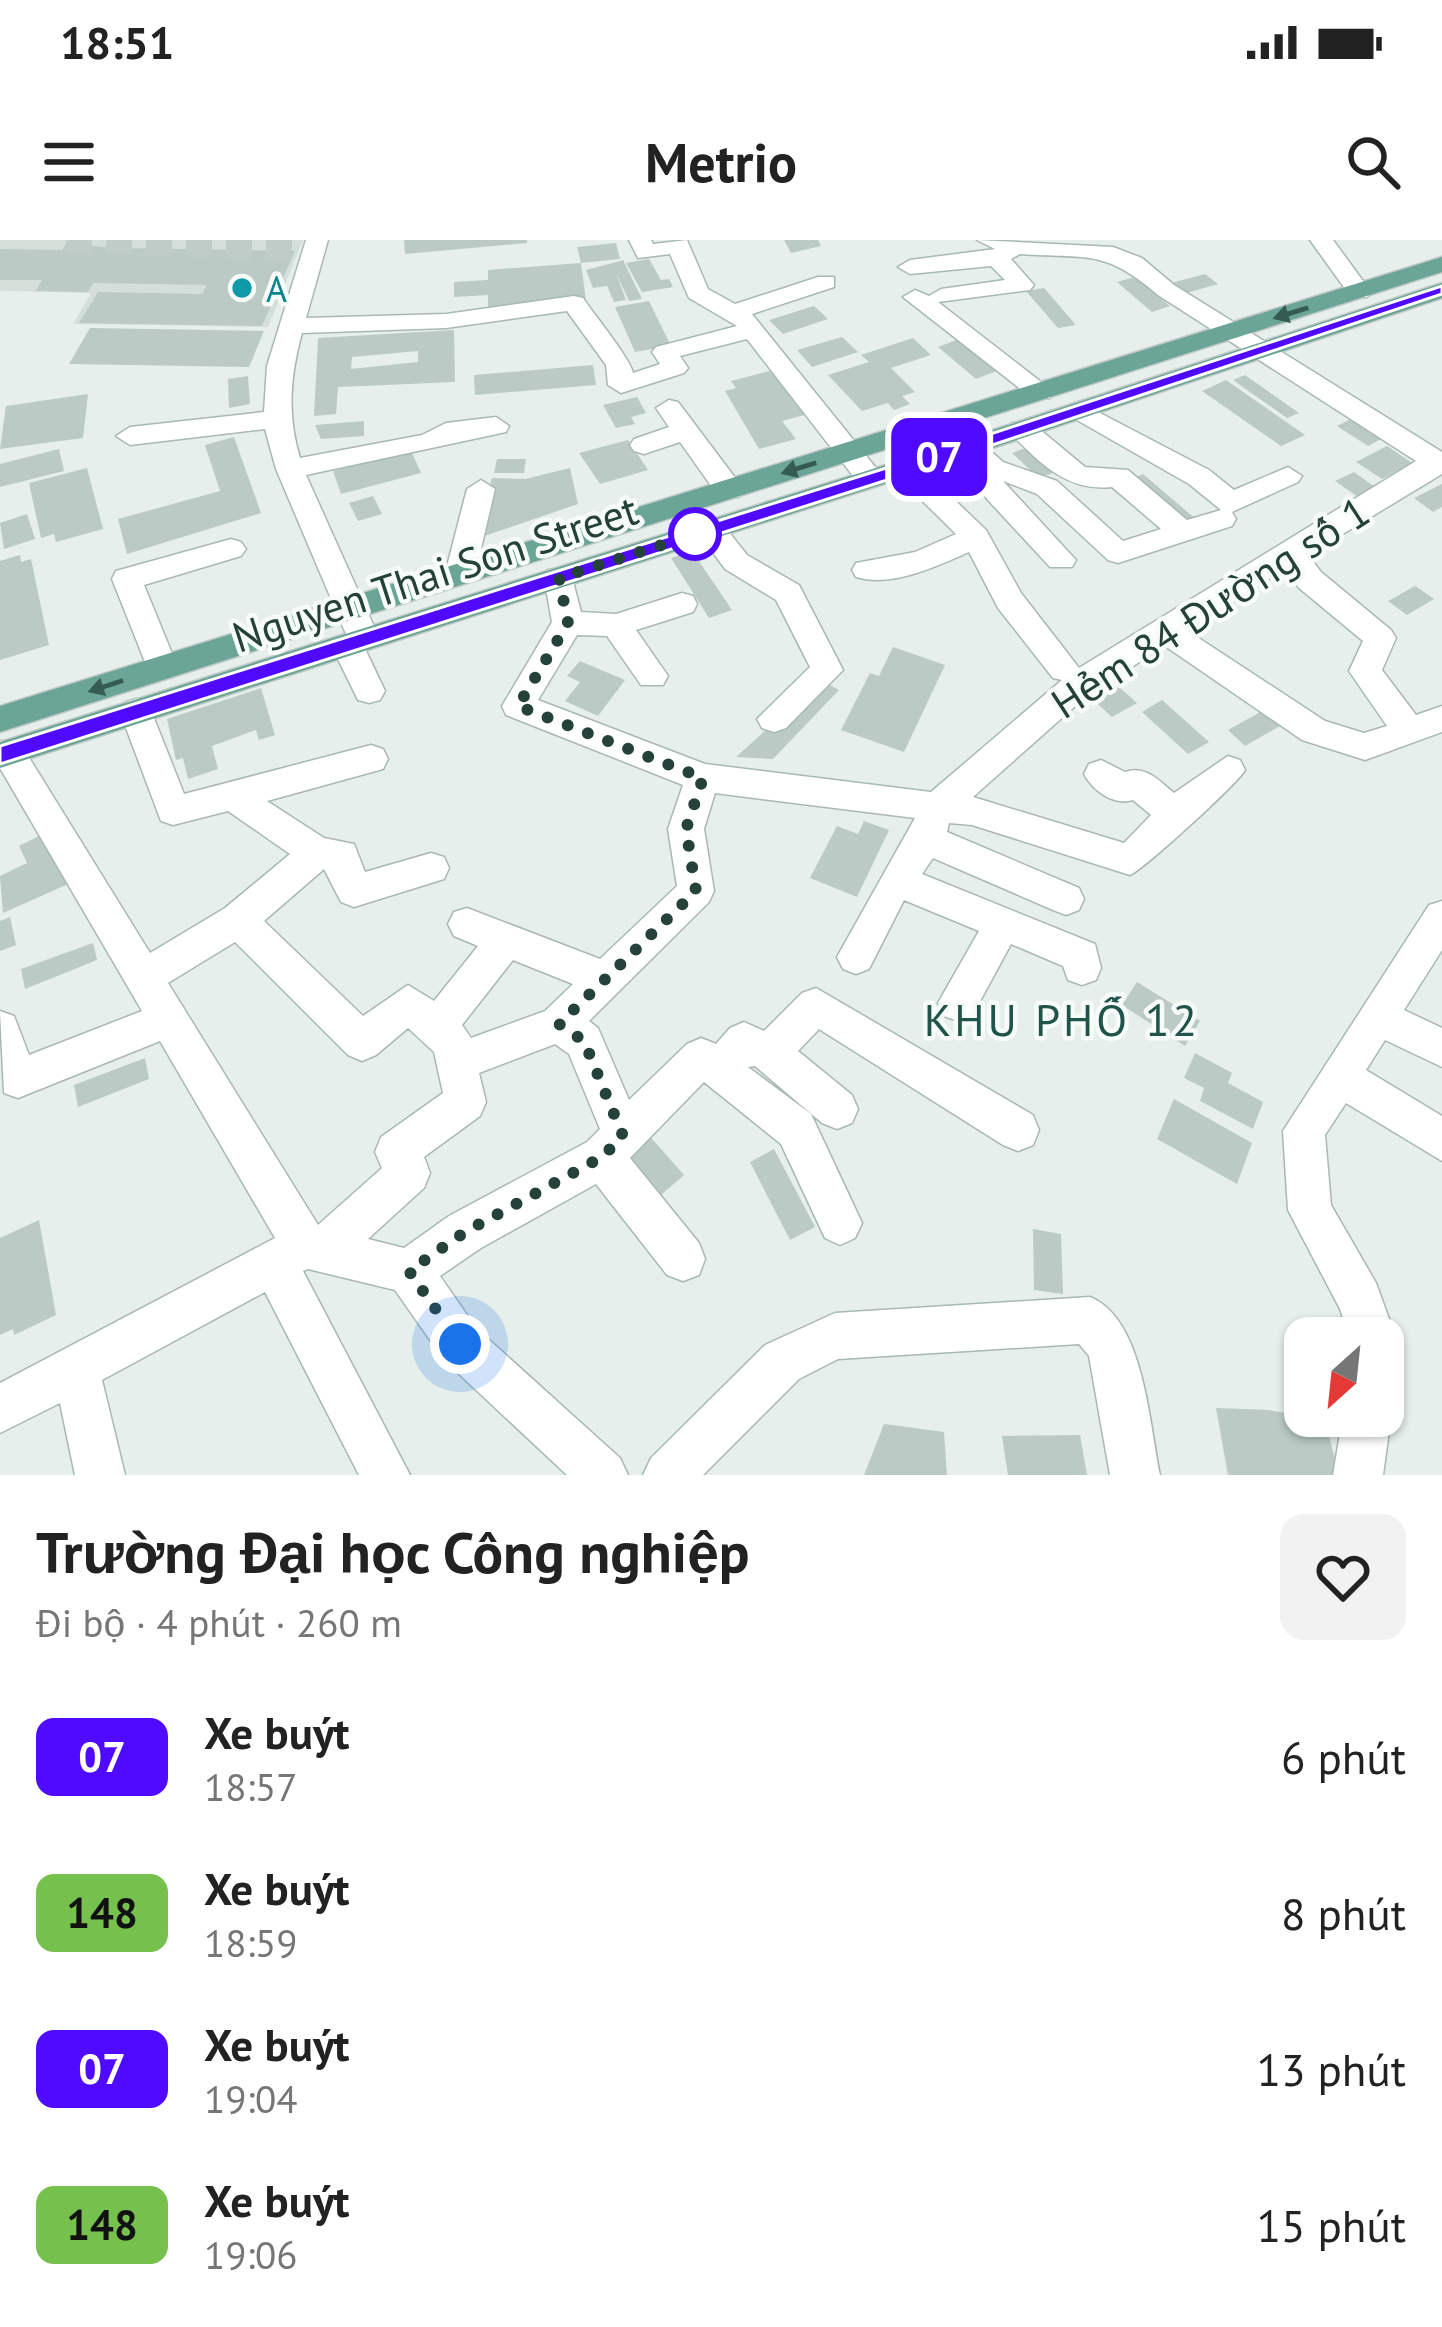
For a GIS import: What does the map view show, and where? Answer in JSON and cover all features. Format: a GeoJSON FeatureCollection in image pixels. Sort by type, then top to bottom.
{"type":"FeatureCollection","features":[{"type":"Feature","properties":{"kind":"main road","name":"Nguyen Thai Son Street"},"geometry":{"type":"LineString","coordinates":[[2,742],[163,668],[1442,264]]}},
{"type":"Feature","properties":{"kind":"main road","name":"Nguyen Thai Son Street"},"geometry":{"type":"LineString","coordinates":[[2,742],[136,712],[356,643],[1442,290]]}},
{"type":"Feature","properties":{"kind":"street"},"geometry":{"type":"LineString","coordinates":[[640,240],[646,253],[676,243],[698,293],[742,322],[869,478]]}},
{"type":"Feature","properties":{"kind":"street"},"geometry":{"type":"LineString","coordinates":[[1321,240],[1359,292]]}},
{"type":"Feature","properties":{"kind":"street"},"geometry":{"type":"LineString","coordinates":[[310,245],[280,366],[279,440],[350,608],[369,691]]}},
{"type":"Feature","properties":{"kind":"street"},"geometry":{"type":"LineString","coordinates":[[999,249],[1022,285],[928,297],[1041,392]]}},
{"type":"Feature","properties":{"kind":"street"},"geometry":{"type":"LineString","coordinates":[[910,267],[999,249],[1103,251],[1129,259],[1166,290],[1439,463]]}},
{"type":"Feature","properties":{"kind":"street"},"geometry":{"type":"LineString","coordinates":[[291,326],[446,321],[574,303],[601,346],[619,363],[621,385],[674,368],[665,352],[826,282]]}},
{"type":"Feature","properties":{"kind":"street"},"geometry":{"type":"LineString","coordinates":[[1079,410],[1199,477],[1231,503],[1288,476]]}},
{"type":"Feature","properties":{"kind":"street"},"geometry":{"type":"LineString","coordinates":[[130,436],[278,419]]}},
{"type":"Feature","properties":{"kind":"street"},"geometry":{"type":"LineString","coordinates":[[644,445],[678,420],[729,490]]}},
{"type":"Feature","properties":{"kind":"street"},"geometry":{"type":"LineString","coordinates":[[290,469],[430,442],[446,432],[496,426]]}},
{"type":"Feature","properties":{"kind":"street"},"geometry":{"type":"LineString","coordinates":[[1022,429],[1064,472],[1084,480],[1118,477],[1183,532]]}},
{"type":"Feature","properties":{"kind":"street"},"geometry":{"type":"LineString","coordinates":[[969,447],[996,471]]}},
{"type":"Feature","properties":{"kind":"street","name":"Hẻm 84 Đường số 1"},"geometry":{"type":"LineString","coordinates":[[856,957],[931,824],[1079,685],[1439,463]]}},
{"type":"Feature","properties":{"kind":"street"},"geometry":{"type":"LineString","coordinates":[[905,468],[976,537],[1009,600],[1064,669]]}},
{"type":"Feature","properties":{"kind":"street"},"geometry":{"type":"LineString","coordinates":[[1061,560],[986,479],[996,471],[1011,470],[1056,495],[1118,553],[1222,519]]}},
{"type":"Feature","properties":{"kind":"street"},"geometry":{"type":"LineString","coordinates":[[460,574],[481,489]]}},
{"type":"Feature","properties":{"kind":"street"},"geometry":{"type":"LineString","coordinates":[[711,529],[736,562],[788,592],[827,670],[774,719]]}},
{"type":"Feature","properties":{"kind":"street"},"geometry":{"type":"LineString","coordinates":[[867,570],[920,562],[976,537]]}},
{"type":"Feature","properties":{"kind":"street"},"geometry":{"type":"LineString","coordinates":[[163,668],[127,579],[231,549]]}},
{"type":"Feature","properties":{"kind":"street"},"geometry":{"type":"LineString","coordinates":[[1290,551],[1310,580],[1380,638],[1365,671],[1409,731]]}},
{"type":"Feature","properties":{"kind":"street"},"geometry":{"type":"LineString","coordinates":[[559,578],[568,623],[518,706],[703,778],[931,824],[1066,899]]}},
{"type":"Feature","properties":{"kind":"street"},"geometry":{"type":"LineString","coordinates":[[568,623],[616,625],[682,604]]}},
{"type":"Feature","properties":{"kind":"street"},"geometry":{"type":"LineString","coordinates":[[616,625],[652,676]]}},
{"type":"Feature","properties":{"kind":"street"},"geometry":{"type":"LineString","coordinates":[[1166,632],[1314,731],[1365,747],[1442,719]]}},
{"type":"Feature","properties":{"kind":"street"},"geometry":{"type":"LineString","coordinates":[[136,712],[173,811],[371,759]]}},
{"type":"Feature","properties":{"kind":"street"},"geometry":{"type":"LineString","coordinates":[[2,742],[169,1019],[301,1253],[386,1475]]}},
{"type":"Feature","properties":{"kind":"street"},"geometry":{"type":"LineString","coordinates":[[931,824],[972,811],[1130,860],[1174,814],[1228,770]]}},
{"type":"Feature","properties":{"kind":"street"},"geometry":{"type":"LineString","coordinates":[[1101,774],[1123,789],[1136,782],[1174,814]]}},
{"type":"Feature","properties":{"kind":"street"},"geometry":{"type":"LineString","coordinates":[[446,1045],[559,1024],[696,891],[686,829],[703,778]]}},
{"type":"Feature","properties":{"kind":"street"},"geometry":{"type":"LineString","coordinates":[[232,796],[317,854],[341,855],[354,891],[431,868]]}},
{"type":"Feature","properties":{"kind":"street"},"geometry":{"type":"LineString","coordinates":[[143,978],[238,920],[317,854]]}},
{"type":"Feature","properties":{"kind":"street"},"geometry":{"type":"LineString","coordinates":[[896,880],[1082,956],[1082,968]]}},
{"type":"Feature","properties":{"kind":"street"},"geometry":{"type":"LineString","coordinates":[[1366,1317],[1310,1210],[1304,1131],[1442,917]]}},
{"type":"Feature","properties":{"kind":"street"},"geometry":{"type":"LineString","coordinates":[[0,1409],[301,1253],[409,1174],[396,1152],[465,1102],[446,1045],[408,1003],[362,1042],[238,920]]}},
{"type":"Feature","properties":{"kind":"street"},"geometry":{"type":"LineString","coordinates":[[467,924],[605,980]]}},
{"type":"Feature","properties":{"kind":"street"},"geometry":{"type":"LineString","coordinates":[[958,1003],[1003,924]]}},
{"type":"Feature","properties":{"kind":"street"},"geometry":{"type":"LineString","coordinates":[[446,1045],[506,940]]}},
{"type":"Feature","properties":{"kind":"street"},"geometry":{"type":"LineString","coordinates":[[769,1053],[816,1006],[1018,1130]]}},
{"type":"Feature","properties":{"kind":"street"},"geometry":{"type":"LineString","coordinates":[[1378,1017],[1442,1048]]}},
{"type":"Feature","properties":{"kind":"street"},"geometry":{"type":"LineString","coordinates":[[0,1029],[18,1079],[169,1019]]}},
{"type":"Feature","properties":{"kind":"street"},"geometry":{"type":"LineString","coordinates":[[559,1024],[584,1041],[613,1146],[682,1259]]}},
{"type":"Feature","properties":{"kind":"street"},"geometry":{"type":"LineString","coordinates":[[720,1070],[744,1041],[769,1053],[837,1109]]}},
{"type":"Feature","properties":{"kind":"street"},"geometry":{"type":"LineString","coordinates":[[301,1253],[409,1271],[465,1232],[613,1146],[701,1057],[796,1129],[840,1222]]}},
{"type":"Feature","properties":{"kind":"street"},"geometry":{"type":"LineString","coordinates":[[1340,1076],[1442,1140]]}},
{"type":"Feature","properties":{"kind":"street"},"geometry":{"type":"LineString","coordinates":[[409,1271],[460,1344],[603,1475]]}},
{"type":"Feature","properties":{"kind":"street"},"geometry":{"type":"LineString","coordinates":[[668,1475],[782,1362],[835,1336],[1090,1321],[1110,1347],[1135,1475]]}},
{"type":"Feature","properties":{"kind":"street"},"geometry":{"type":"LineString","coordinates":[[76,1370],[100,1475]]}},
{"type":"Feature","properties":{"kind":"street"},"geometry":{"type":"LineString","coordinates":[[1358,1475],[1364,1437]]}},
{"type":"Feature","properties":{"kind":"shaded area"},"geometry":{"type":"Polygon","coordinates":[[[0,240],[303,240],[268,327],[73,324],[91,293],[0,291],[0,240]]]}},
{"type":"Feature","properties":{"kind":"building"},"geometry":{"type":"Polygon","coordinates":[[[404,240],[527,240],[527,243],[405,254],[404,240]]]}},
{"type":"Feature","properties":{"kind":"building"},"geometry":{"type":"Polygon","coordinates":[[[784,240],[818,240],[821,246],[791,253],[784,240]]]}},
{"type":"Feature","properties":{"kind":"building"},"geometry":{"type":"Polygon","coordinates":[[[616,243],[620,259],[581,263],[577,247],[616,243]]]}},
{"type":"Feature","properties":{"kind":"building","name":"A"},"geometry":{"type":"Polygon","coordinates":[[[66,244],[295,251],[262,326],[79,323],[98,292],[202,294],[207,285],[93,283],[88,292],[36,291],[42,280],[0,280],[0,249],[62,250],[66,244]]]}},
{"type":"Feature","properties":{"kind":"building"},"geometry":{"type":"Polygon","coordinates":[[[649,259],[661,280],[669,279],[673,287],[642,292],[626,263],[649,259]]]}},
{"type":"Feature","properties":{"kind":"building"},"geometry":{"type":"Polygon","coordinates":[[[624,260],[642,299],[629,301],[616,273],[626,300],[614,302],[607,286],[593,288],[586,270],[624,260]]]}},
{"type":"Feature","properties":{"kind":"building"},"geometry":{"type":"Polygon","coordinates":[[[581,263],[586,301],[488,308],[488,295],[454,297],[454,282],[488,280],[488,270],[581,263]]]}},
{"type":"Feature","properties":{"kind":"building"},"geometry":{"type":"Polygon","coordinates":[[[1205,274],[1218,284],[1183,294],[1171,283],[1205,274]]]}},
{"type":"Feature","properties":{"kind":"building"},"geometry":{"type":"Polygon","coordinates":[[[1135,277],[1170,306],[1152,312],[1117,282],[1135,277]]]}},
{"type":"Feature","properties":{"kind":"building"},"geometry":{"type":"Polygon","coordinates":[[[1044,288],[1076,325],[1058,328],[1026,291],[1044,288]]]}},
{"type":"Feature","properties":{"kind":"building"},"geometry":{"type":"Polygon","coordinates":[[[649,301],[671,346],[635,352],[615,307],[649,301]]]}},
{"type":"Feature","properties":{"kind":"building"},"geometry":{"type":"Polygon","coordinates":[[[814,306],[828,319],[783,334],[769,320],[814,306]]]}},
{"type":"Feature","properties":{"kind":"building"},"geometry":{"type":"Polygon","coordinates":[[[90,328],[264,331],[249,367],[69,364],[90,328]]]}},
{"type":"Feature","properties":{"kind":"building"},"geometry":{"type":"Polygon","coordinates":[[[454,330],[455,382],[338,387],[336,414],[314,416],[318,338],[454,330]],[[418,351],[352,357],[351,369],[418,362],[418,351]]]}},
{"type":"Feature","properties":{"kind":"building"},"geometry":{"type":"Polygon","coordinates":[[[842,337],[858,352],[812,367],[797,350],[842,337]]]}},
{"type":"Feature","properties":{"kind":"building"},"geometry":{"type":"Polygon","coordinates":[[[913,338],[931,355],[891,368],[915,392],[902,396],[910,404],[894,410],[888,403],[862,411],[828,375],[869,362],[861,355],[913,338]]]}},
{"type":"Feature","properties":{"kind":"building"},"geometry":{"type":"Polygon","coordinates":[[[959,339],[997,371],[976,379],[938,347],[959,339]]]}},
{"type":"Feature","properties":{"kind":"building"},"geometry":{"type":"Polygon","coordinates":[[[593,365],[596,385],[475,395],[474,375],[593,365]]]}},
{"type":"Feature","properties":{"kind":"building"},"geometry":{"type":"Polygon","coordinates":[[[781,368],[816,412],[782,421],[796,439],[759,449],[725,391],[736,388],[731,381],[781,368]]]}},
{"type":"Feature","properties":{"kind":"building"},"geometry":{"type":"Polygon","coordinates":[[[1245,375],[1299,413],[1287,418],[1233,380],[1245,375]]]}},
{"type":"Feature","properties":{"kind":"building"},"geometry":{"type":"Polygon","coordinates":[[[248,376],[250,404],[229,408],[228,379],[248,376]]]}},
{"type":"Feature","properties":{"kind":"building"},"geometry":{"type":"Polygon","coordinates":[[[1226,380],[1305,435],[1281,446],[1202,391],[1226,380]]]}},
{"type":"Feature","properties":{"kind":"building"},"geometry":{"type":"Polygon","coordinates":[[[88,394],[83,438],[0,449],[6,406],[88,394]]]}},
{"type":"Feature","properties":{"kind":"building"},"geometry":{"type":"Polygon","coordinates":[[[637,397],[646,413],[631,417],[635,424],[616,428],[603,405],[637,397]]]}},
{"type":"Feature","properties":{"kind":"building"},"geometry":{"type":"Polygon","coordinates":[[[1351,419],[1381,439],[1368,446],[1337,426],[1351,419]]]}},
{"type":"Feature","properties":{"kind":"building"},"geometry":{"type":"Polygon","coordinates":[[[364,421],[364,436],[321,439],[315,425],[364,421]]]}},
{"type":"Feature","properties":{"kind":"building"},"geometry":{"type":"Polygon","coordinates":[[[234,437],[261,513],[127,554],[118,519],[220,491],[205,445],[234,437]]]}},
{"type":"Feature","properties":{"kind":"building"},"geometry":{"type":"Polygon","coordinates":[[[628,440],[648,470],[600,484],[579,453],[628,440]]]}},
{"type":"Feature","properties":{"kind":"building"},"geometry":{"type":"Polygon","coordinates":[[[1031,446],[1058,471],[1039,478],[1012,453],[1031,446]]]}},
{"type":"Feature","properties":{"kind":"building"},"geometry":{"type":"Polygon","coordinates":[[[1387,446],[1412,463],[1382,479],[1356,462],[1387,446]]]}},
{"type":"Feature","properties":{"kind":"building"},"geometry":{"type":"Polygon","coordinates":[[[59,449],[64,471],[0,487],[0,464],[59,449]]]}},
{"type":"Feature","properties":{"kind":"building"},"geometry":{"type":"Polygon","coordinates":[[[411,451],[421,473],[341,494],[333,471],[411,451]]]}},
{"type":"Feature","properties":{"kind":"building"},"geometry":{"type":"Polygon","coordinates":[[[497,459],[526,459],[524,473],[494,473],[497,459]]]}},
{"type":"Feature","properties":{"kind":"building"},"geometry":{"type":"Polygon","coordinates":[[[87,468],[103,529],[56,542],[54,534],[41,538],[29,483],[87,468]]]}},
{"type":"Feature","properties":{"kind":"building"},"geometry":{"type":"Polygon","coordinates":[[[570,468],[578,504],[476,539],[492,478],[525,479],[570,468]]]}},
{"type":"Feature","properties":{"kind":"building"},"geometry":{"type":"Polygon","coordinates":[[[1354,472],[1375,487],[1365,492],[1372,497],[1364,501],[1335,481],[1354,472]]]}},
{"type":"Feature","properties":{"kind":"building"},"geometry":{"type":"Polygon","coordinates":[[[1143,474],[1198,521],[1183,527],[1128,481],[1143,474]]]}},
{"type":"Feature","properties":{"kind":"building"},"geometry":{"type":"Polygon","coordinates":[[[1442,484],[1442,507],[1433,512],[1414,498],[1442,484]]]}},
{"type":"Feature","properties":{"kind":"building"},"geometry":{"type":"Polygon","coordinates":[[[373,496],[382,514],[358,521],[349,503],[373,496]]]}},
{"type":"Feature","properties":{"kind":"building"},"geometry":{"type":"Polygon","coordinates":[[[27,514],[35,539],[4,549],[0,523],[27,514]]]}},
{"type":"Feature","properties":{"kind":"building"},"geometry":{"type":"Polygon","coordinates":[[[692,551],[732,610],[709,618],[671,558],[692,551]]]}},
{"type":"Feature","properties":{"kind":"building"},"geometry":{"type":"Polygon","coordinates":[[[20,555],[21,562],[31,559],[49,645],[0,660],[0,561],[20,555]]]}},
{"type":"Feature","properties":{"kind":"building"},"geometry":{"type":"Polygon","coordinates":[[[1415,586],[1434,599],[1407,615],[1388,601],[1415,586]]]}},
{"type":"Feature","properties":{"kind":"building"},"geometry":{"type":"Polygon","coordinates":[[[893,647],[945,665],[904,752],[841,730],[870,673],[879,676],[893,647]]]}},
{"type":"Feature","properties":{"kind":"building"},"geometry":{"type":"Polygon","coordinates":[[[580,661],[625,680],[598,716],[565,701],[580,682],[567,676],[580,661]]]}},
{"type":"Feature","properties":{"kind":"building"},"geometry":{"type":"Polygon","coordinates":[[[1110,679],[1137,703],[1112,717],[1079,687],[1110,679]]]}},
{"type":"Feature","properties":{"kind":"building"},"geometry":{"type":"Polygon","coordinates":[[[821,680],[839,690],[773,759],[736,757],[821,680]]]}},
{"type":"Feature","properties":{"kind":"building"},"geometry":{"type":"Polygon","coordinates":[[[261,688],[275,735],[259,740],[256,730],[212,746],[218,769],[188,779],[183,758],[176,760],[167,719],[261,688]]]}},
{"type":"Feature","properties":{"kind":"building"},"geometry":{"type":"Polygon","coordinates":[[[1162,700],[1209,742],[1188,754],[1142,712],[1162,700]]]}},
{"type":"Feature","properties":{"kind":"building"},"geometry":{"type":"Polygon","coordinates":[[[1262,711],[1280,726],[1245,746],[1228,730],[1262,711]]]}},
{"type":"Feature","properties":{"kind":"building"},"geometry":{"type":"Polygon","coordinates":[[[864,821],[889,830],[857,897],[810,878],[837,826],[858,834],[864,821]]]}},
{"type":"Feature","properties":{"kind":"building"},"geometry":{"type":"Polygon","coordinates":[[[51,830],[75,881],[3,913],[0,876],[27,863],[19,846],[51,830]]]}},
{"type":"Feature","properties":{"kind":"building"},"geometry":{"type":"Polygon","coordinates":[[[10,917],[16,945],[0,951],[0,921],[10,917]]]}},
{"type":"Feature","properties":{"kind":"building"},"geometry":{"type":"Polygon","coordinates":[[[93,943],[97,960],[25,989],[21,969],[93,943]]]}},
{"type":"Feature","properties":{"kind":"building"},"geometry":{"type":"Polygon","coordinates":[[[1137,982],[1200,1021],[1185,1046],[1122,1005],[1137,982]]]}},
{"type":"Feature","properties":{"kind":"building"},"geometry":{"type":"Polygon","coordinates":[[[1195,1053],[1232,1073],[1228,1083],[1263,1102],[1253,1129],[1200,1101],[1204,1088],[1184,1078],[1195,1053]]]}},
{"type":"Feature","properties":{"kind":"building"},"geometry":{"type":"Polygon","coordinates":[[[145,1058],[149,1079],[78,1107],[74,1085],[145,1058]]]}},
{"type":"Feature","properties":{"kind":"building"},"geometry":{"type":"Polygon","coordinates":[[[1174,1099],[1252,1143],[1237,1184],[1157,1139],[1174,1099]]]}},
{"type":"Feature","properties":{"kind":"building"},"geometry":{"type":"Polygon","coordinates":[[[646,1132],[684,1175],[654,1201],[616,1156],[646,1132]]]}},
{"type":"Feature","properties":{"kind":"building"},"geometry":{"type":"Polygon","coordinates":[[[774,1149],[815,1227],[790,1240],[750,1162],[774,1149]]]}},
{"type":"Feature","properties":{"kind":"building"},"geometry":{"type":"Polygon","coordinates":[[[39,1220],[56,1315],[14,1335],[13,1329],[0,1335],[0,1238],[39,1220]]]}},
{"type":"Feature","properties":{"kind":"building"},"geometry":{"type":"Polygon","coordinates":[[[1033,1229],[1061,1234],[1063,1294],[1034,1290],[1033,1229]]]}},
{"type":"Feature","properties":{"kind":"building"},"geometry":{"type":"Polygon","coordinates":[[[1216,1408],[1284,1413],[1284,1437],[1329,1437],[1339,1475],[1228,1475],[1216,1408]]]}},
{"type":"Feature","properties":{"kind":"building"},"geometry":{"type":"Polygon","coordinates":[[[884,1424],[944,1432],[947,1475],[864,1475],[884,1424]]]}},
{"type":"Feature","properties":{"kind":"building"},"geometry":{"type":"Polygon","coordinates":[[[1080,1435],[1087,1475],[1008,1475],[1002,1436],[1080,1435]]]}},
{"type":"Feature","properties":{"kind":"tunnel"},"geometry":{"type":"LineString","coordinates":[[66,240],[300,248]]}},
{"type":"Feature","properties":{"kind":"bus line","name":"07"},"geometry":{"type":"LineString","coordinates":[[0,755],[905,468],[1442,291]]}},
{"type":"Feature","properties":{"kind":"place","name":"A"},"geometry":{"type":"Point","coordinates":[242,288]}},
{"type":"Feature","properties":{"kind":"district","name":"KHU PHỐ 12"},"geometry":{"type":"Point","coordinates":[1062,1019]}},
{"type":"Feature","properties":{"kind":"route"},"geometry":{"type":"LineString","coordinates":[[460,1344],[409,1271],[465,1232],[602,1157],[623,1136],[584,1041],[559,1024],[696,891],[686,829],[703,778],[518,706],[568,623],[559,578],[711,529],[695,534]]}}]}
